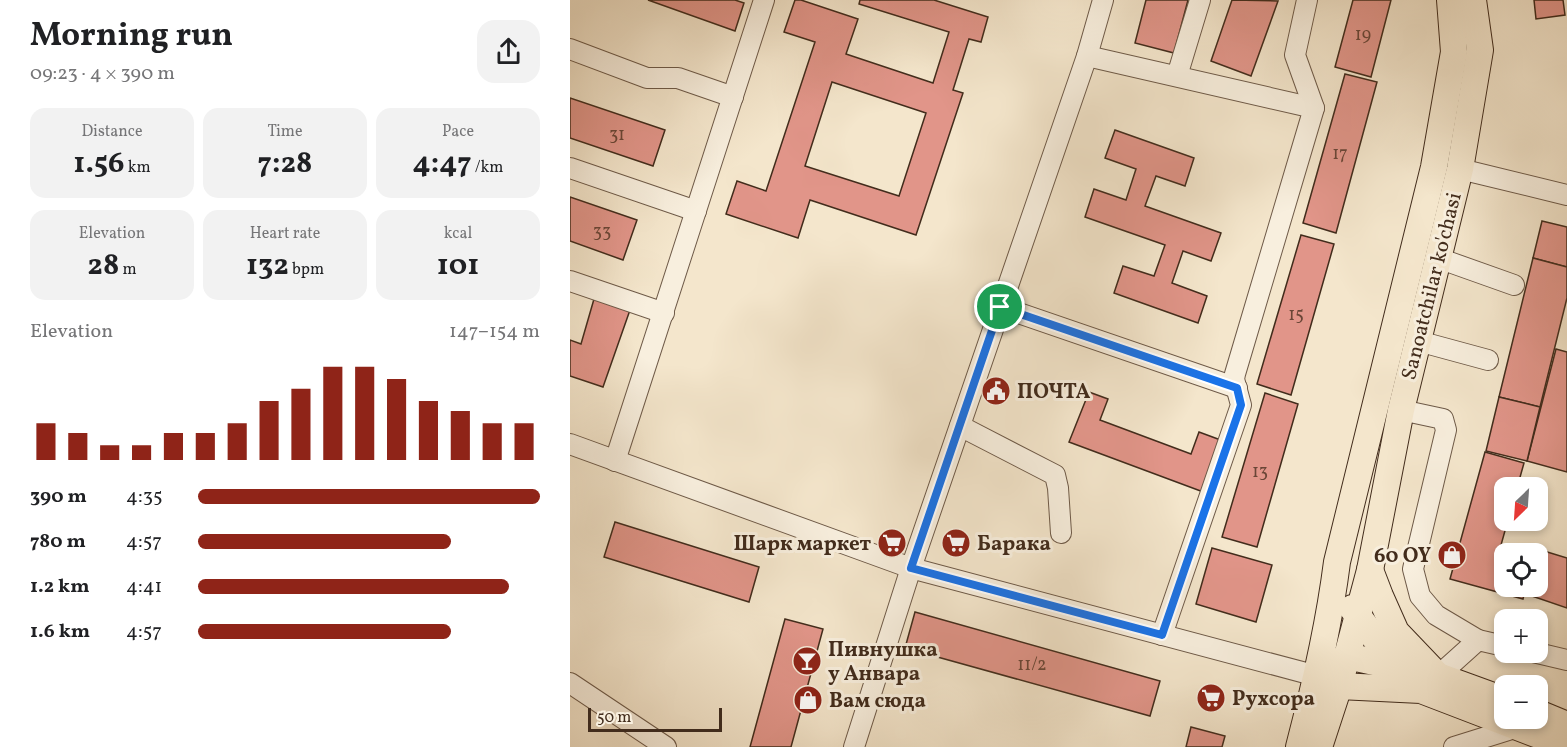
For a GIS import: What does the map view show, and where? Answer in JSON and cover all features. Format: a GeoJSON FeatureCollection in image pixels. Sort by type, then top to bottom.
{"type":"FeatureCollection","features":[{"type":"Feature","properties":{"kind":"main road","name":"Sanoatchilar ko'chasi"},"geometry":{"type":"LineString","coordinates":[[1328,681],[1336,562],[1434,167],[1454,52],[1450,0]]}},
{"type":"Feature","properties":{"kind":"main road","name":"Sanoatchilar ko'chasi"},"geometry":{"type":"LineString","coordinates":[[1328,681],[1347,656],[1358,617],[1370,570],[1401,410],[1460,169],[1480,50],[1473,0]]}},
{"type":"Feature","properties":{"kind":"main road","name":"Sanoatchilar ko'chasi"},"geometry":{"type":"LineString","coordinates":[[1336,562],[1338,585],[1358,617],[1395,666]]}},
{"type":"Feature","properties":{"kind":"main road"},"geometry":{"type":"LineString","coordinates":[[1370,570],[1396,632],[1429,683]]}},
{"type":"Feature","properties":{"kind":"main road"},"geometry":{"type":"LineString","coordinates":[[1347,656],[1395,666],[1429,683],[1494,707]]}},
{"type":"Feature","properties":{"kind":"main road"},"geometry":{"type":"LineString","coordinates":[[1328,681],[1429,683],[1494,698]]}},
{"type":"Feature","properties":{"kind":"main road"},"geometry":{"type":"LineString","coordinates":[[1299,747],[1328,681]]}},
{"type":"Feature","properties":{"kind":"main road"},"geometry":{"type":"LineString","coordinates":[[1318,747],[1328,681]]}},
{"type":"Feature","properties":{"kind":"main road"},"geometry":{"type":"LineString","coordinates":[[1548,723],[1567,725]]}},
{"type":"Feature","properties":{"kind":"main road"},"geometry":{"type":"LineString","coordinates":[[1542,729],[1567,746]]}},
{"type":"Feature","properties":{"kind":"street"},"geometry":{"type":"LineString","coordinates":[[615,461],[764,0]]}},
{"type":"Feature","properties":{"kind":"street"},"geometry":{"type":"LineString","coordinates":[[854,747],[911,568],[1087,56],[1102,0]]}},
{"type":"Feature","properties":{"kind":"street"},"geometry":{"type":"LineString","coordinates":[[1177,76],[1200,0]]}},
{"type":"Feature","properties":{"kind":"street"},"geometry":{"type":"LineString","coordinates":[[1162,635],[1241,405],[1234,379],[1235,374],[1314,108],[1295,55],[1307,0]]}},
{"type":"Feature","properties":{"kind":"street"},"geometry":{"type":"LineString","coordinates":[[570,49],[647,78],[678,78],[733,97]]}},
{"type":"Feature","properties":{"kind":"street"},"geometry":{"type":"LineString","coordinates":[[1087,56],[1314,108]]}},
{"type":"Feature","properties":{"kind":"street"},"geometry":{"type":"LineString","coordinates":[[570,168],[696,211]]}},
{"type":"Feature","properties":{"kind":"street"},"geometry":{"type":"LineString","coordinates":[[1460,169],[1567,195]]}},
{"type":"Feature","properties":{"kind":"street"},"geometry":{"type":"LineString","coordinates":[[1438,258],[1514,285]]}},
{"type":"Feature","properties":{"kind":"street"},"geometry":{"type":"LineString","coordinates":[[570,281],[664,313]]}},
{"type":"Feature","properties":{"kind":"street"},"geometry":{"type":"LineString","coordinates":[[1000,307],[1237,388]]}},
{"type":"Feature","properties":{"kind":"street"},"geometry":{"type":"LineString","coordinates":[[1418,341],[1488,360]]}},
{"type":"Feature","properties":{"kind":"street"},"geometry":{"type":"LineString","coordinates":[[1401,410],[1443,419],[1446,430],[1413,569],[1420,597],[1436,615],[1478,640],[1494,644]]}},
{"type":"Feature","properties":{"kind":"street"},"geometry":{"type":"LineString","coordinates":[[960,426],[1055,475],[1061,533]]}},
{"type":"Feature","properties":{"kind":"street"},"geometry":{"type":"LineString","coordinates":[[570,444],[911,568],[1328,681]]}},
{"type":"Feature","properties":{"kind":"street"},"geometry":{"type":"LineString","coordinates":[[1429,683],[1478,640]]}},
{"type":"Feature","properties":{"kind":"street"},"geometry":{"type":"LineString","coordinates":[[1548,656],[1567,660]]}},
{"type":"Feature","properties":{"kind":"street"},"geometry":{"type":"LineString","coordinates":[[570,683],[666,747]]}},
{"type":"Feature","properties":{"kind":"street"},"geometry":{"type":"LineString","coordinates":[[1454,747],[1503,729]]}},
{"type":"Feature","properties":{"kind":"building"},"geometry":{"type":"Polygon","coordinates":[[[648,0],[735,0],[744,3],[735,31],[648,0]]]}},
{"type":"Feature","properties":{"kind":"building"},"geometry":{"type":"Polygon","coordinates":[[[795,0],[858,19],[846,54],[933,83],[949,32],[859,4],[860,0],[934,0],[988,17],[981,42],[969,39],[953,90],[963,93],[916,235],[810,200],[798,238],[726,214],[737,181],[766,191],[815,42],[784,32],[795,0]],[[832,82],[805,166],[899,196],[926,113],[832,82]]]}},
{"type":"Feature","properties":{"kind":"building"},"geometry":{"type":"Polygon","coordinates":[[[1146,0],[1188,0],[1174,53],[1135,43],[1146,0]]]}},
{"type":"Feature","properties":{"kind":"building"},"geometry":{"type":"Polygon","coordinates":[[[1232,0],[1278,1],[1251,76],[1211,61],[1232,0]]]}},
{"type":"Feature","properties":{"kind":"building"},"geometry":{"type":"Polygon","coordinates":[[[1353,0],[1391,0],[1371,77],[1335,67],[1353,0]]]}},
{"type":"Feature","properties":{"kind":"building"},"geometry":{"type":"Polygon","coordinates":[[[1534,0],[1563,0],[1565,15],[1536,19],[1534,0]]]}},
{"type":"Feature","properties":{"kind":"building"},"geometry":{"type":"Polygon","coordinates":[[[1345,74],[1377,82],[1336,233],[1303,223],[1345,74]]]}},
{"type":"Feature","properties":{"kind":"building"},"geometry":{"type":"Polygon","coordinates":[[[570,98],[665,130],[653,166],[570,138],[570,98]]]}},
{"type":"Feature","properties":{"kind":"building"},"geometry":{"type":"Polygon","coordinates":[[[1115,130],[1194,158],[1185,186],[1156,176],[1145,206],[1221,233],[1211,261],[1183,251],[1172,283],[1207,296],[1198,323],[1114,293],[1123,266],[1154,276],[1165,245],[1085,217],[1094,189],[1126,200],[1136,169],[1105,158],[1115,130]]]}},
{"type":"Feature","properties":{"kind":"building"},"geometry":{"type":"Polygon","coordinates":[[[570,197],[637,220],[623,260],[570,241],[570,197]]]}},
{"type":"Feature","properties":{"kind":"building"},"geometry":{"type":"Polygon","coordinates":[[[1542,221],[1567,227],[1567,267],[1533,258],[1542,221]]]}},
{"type":"Feature","properties":{"kind":"building"},"geometry":{"type":"Polygon","coordinates":[[[1301,235],[1334,244],[1291,395],[1257,384],[1301,235]]]}},
{"type":"Feature","properties":{"kind":"building"},"geometry":{"type":"Polygon","coordinates":[[[1533,258],[1567,267],[1567,298],[1540,407],[1499,397],[1533,258]]]}},
{"type":"Feature","properties":{"kind":"building"},"geometry":{"type":"Polygon","coordinates":[[[594,299],[630,310],[603,387],[570,376],[570,340],[581,344],[594,299]]]}},
{"type":"Feature","properties":{"kind":"building"},"geometry":{"type":"Polygon","coordinates":[[[1556,349],[1567,352],[1567,472],[1527,461],[1556,349]]]}},
{"type":"Feature","properties":{"kind":"building"},"geometry":{"type":"Polygon","coordinates":[[[1089,392],[1108,399],[1100,420],[1191,454],[1199,432],[1226,442],[1206,493],[1069,442],[1089,392]]]}},
{"type":"Feature","properties":{"kind":"building"},"geometry":{"type":"Polygon","coordinates":[[[1265,393],[1298,404],[1257,547],[1222,537],[1265,393]]]}},
{"type":"Feature","properties":{"kind":"building"},"geometry":{"type":"Polygon","coordinates":[[[1499,397],[1540,407],[1527,461],[1486,451],[1499,397]]]}},
{"type":"Feature","properties":{"kind":"building"},"geometry":{"type":"Polygon","coordinates":[[[1485,452],[1524,463],[1520,477],[1494,477],[1494,531],[1505,531],[1502,543],[1494,543],[1494,591],[1450,579],[1485,452]]]}},
{"type":"Feature","properties":{"kind":"building"},"geometry":{"type":"Polygon","coordinates":[[[615,522],[759,567],[749,602],[604,557],[615,522]]]}},
{"type":"Feature","properties":{"kind":"building"},"geometry":{"type":"Polygon","coordinates":[[[1212,548],[1272,565],[1256,622],[1196,604],[1212,548]]]}},
{"type":"Feature","properties":{"kind":"building"},"geometry":{"type":"Polygon","coordinates":[[[1548,552],[1567,558],[1567,608],[1535,597],[1548,597],[1548,552]]]}},
{"type":"Feature","properties":{"kind":"building"},"geometry":{"type":"Polygon","coordinates":[[[915,612],[1160,681],[1150,716],[905,648],[915,612]]]}},
{"type":"Feature","properties":{"kind":"building"},"geometry":{"type":"Polygon","coordinates":[[[785,619],[823,629],[791,747],[750,747],[785,619]]]}},
{"type":"Feature","properties":{"kind":"building"},"geometry":{"type":"Polygon","coordinates":[[[1191,727],[1225,736],[1222,747],[1186,747],[1191,727]]]}},
{"type":"Feature","properties":{"kind":"place","name":"ПОЧТА"},"geometry":{"type":"Point","coordinates":[996,391]}},
{"type":"Feature","properties":{"kind":"place","name":"Шарк маркет"},"geometry":{"type":"Point","coordinates":[892,543]}},
{"type":"Feature","properties":{"kind":"place","name":"Барака"},"geometry":{"type":"Point","coordinates":[956,543]}},
{"type":"Feature","properties":{"kind":"place","name":"60 OY"},"geometry":{"type":"Point","coordinates":[1452,555]}},
{"type":"Feature","properties":{"kind":"place","name":"Пивнушка у Анвара"},"geometry":{"type":"Point","coordinates":[807,661]}},
{"type":"Feature","properties":{"kind":"place","name":"Рухсора"},"geometry":{"type":"Point","coordinates":[1211,698]}},
{"type":"Feature","properties":{"kind":"place","name":"Вам сюда"},"geometry":{"type":"Point","coordinates":[808,700]}},
{"type":"Feature","properties":{"kind":"route"},"geometry":{"type":"LineString","coordinates":[[1000,307],[1237,388],[1241,405],[1162,635],[911,568],[1000,307]]}}]}
